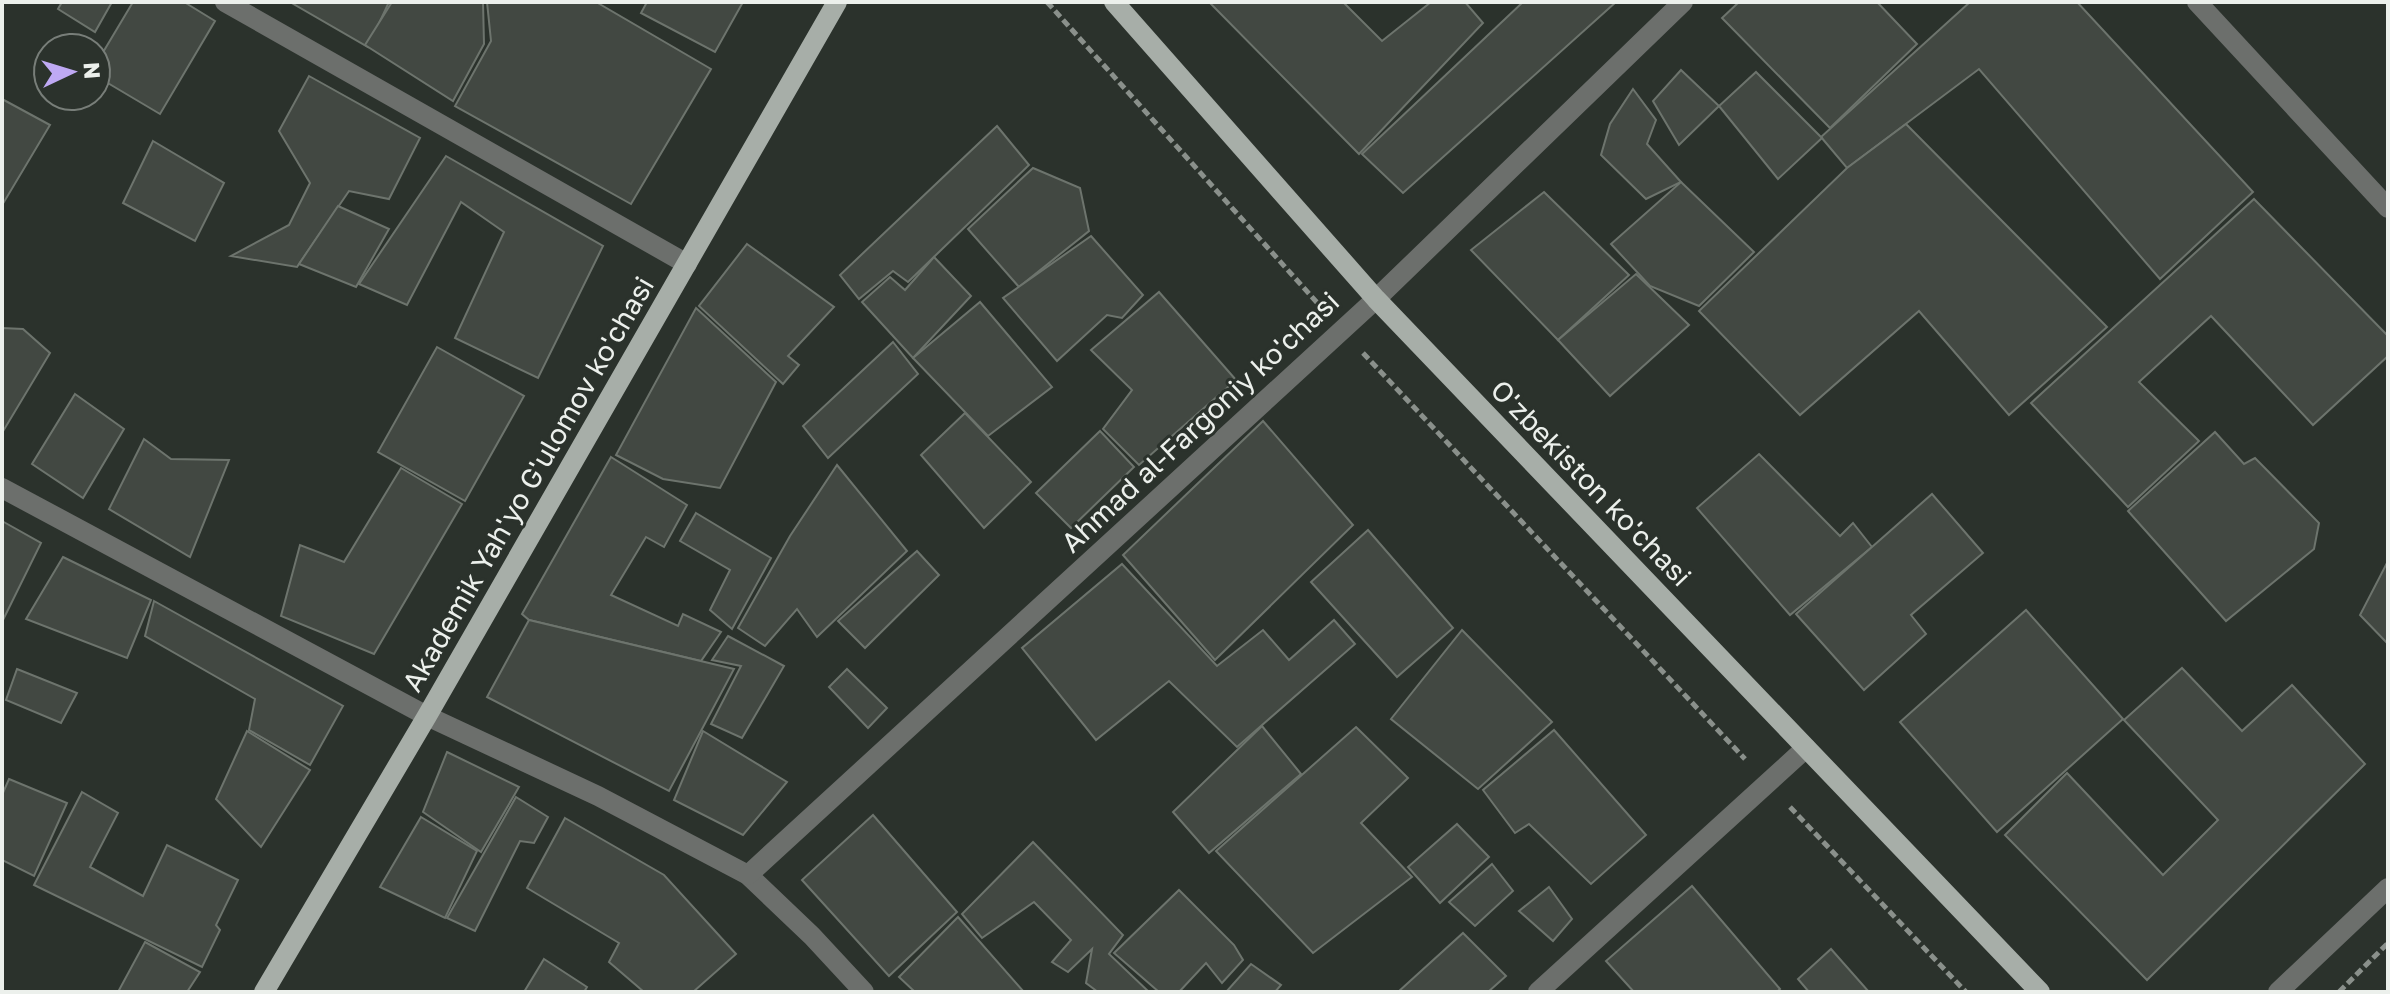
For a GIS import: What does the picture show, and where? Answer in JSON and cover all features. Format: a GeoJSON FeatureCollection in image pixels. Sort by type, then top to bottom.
{"type":"FeatureCollection","features":[{"type":"Feature","properties":{"kind":"main road","name":"Akademik Yah'yo G'ulomov ko'chasi"},"geometry":{"type":"LineString","coordinates":[[264,992],[427,716],[837,2]]}},
{"type":"Feature","properties":{"kind":"main road","name":"O'zbekiston ko'chasi"},"geometry":{"type":"LineString","coordinates":[[1114,2],[1376,299],[2040,992]]}},
{"type":"Feature","properties":{"kind":"street"},"geometry":{"type":"LineString","coordinates":[[225,2],[687,264]]}},
{"type":"Feature","properties":{"kind":"street","name":"Ahmad al-Fargoniy ko'chasi"},"geometry":{"type":"LineString","coordinates":[[748,875],[1376,299],[1683,2]]}},
{"type":"Feature","properties":{"kind":"street"},"geometry":{"type":"LineString","coordinates":[[2197,2],[2388,208]]}},
{"type":"Feature","properties":{"kind":"street"},"geometry":{"type":"LineString","coordinates":[[2,488],[427,716],[598,796],[748,875],[812,936],[864,992]]}},
{"type":"Feature","properties":{"kind":"street"},"geometry":{"type":"LineString","coordinates":[[1538,992],[1806,748]]}},
{"type":"Feature","properties":{"kind":"street"},"geometry":{"type":"LineString","coordinates":[[2278,992],[2388,888]]}},
{"type":"Feature","properties":{"kind":"path"},"geometry":{"type":"LineString","coordinates":[[1047,2],[1342,330],[1966,992]]}},
{"type":"Feature","properties":{"kind":"path"},"geometry":{"type":"LineString","coordinates":[[2339,992],[2388,943]]}},
{"type":"Feature","properties":{"kind":"building"},"geometry":{"type":"Polygon","coordinates":[[[62,2],[112,2],[95,32],[58,9],[62,2]]]}},
{"type":"Feature","properties":{"kind":"building"},"geometry":{"type":"Polygon","coordinates":[[[133,2],[184,2],[215,21],[160,114],[112,86],[112,37],[133,2]]]}},
{"type":"Feature","properties":{"kind":"building"},"geometry":{"type":"Polygon","coordinates":[[[290,2],[389,2],[368,47],[290,2]]]}},
{"type":"Feature","properties":{"kind":"building"},"geometry":{"type":"Polygon","coordinates":[[[392,2],[483,2],[484,44],[453,101],[365,45],[392,2]]]}},
{"type":"Feature","properties":{"kind":"building"},"geometry":{"type":"Polygon","coordinates":[[[487,2],[596,2],[711,69],[631,204],[455,106],[491,41],[487,2]]]}},
{"type":"Feature","properties":{"kind":"building"},"geometry":{"type":"Polygon","coordinates":[[[647,2],[743,2],[715,52],[641,13],[647,2]]]}},
{"type":"Feature","properties":{"kind":"building"},"geometry":{"type":"Polygon","coordinates":[[[1209,2],[1343,2],[1382,41],[1431,2],[1465,2],[1483,23],[1359,154],[1209,2]]]}},
{"type":"Feature","properties":{"kind":"building"},"geometry":{"type":"Polygon","coordinates":[[[1523,2],[1616,2],[1403,193],[1362,154],[1523,2]]]}},
{"type":"Feature","properties":{"kind":"building"},"geometry":{"type":"Polygon","coordinates":[[[1739,2],[1877,2],[1917,44],[1830,128],[1722,18],[1739,2]]]}},
{"type":"Feature","properties":{"kind":"building"},"geometry":{"type":"Polygon","coordinates":[[[1970,2],[2077,2],[2253,192],[2160,279],[1979,69],[1847,168],[1821,137],[1970,2]]]}},
{"type":"Feature","properties":{"kind":"building"},"geometry":{"type":"Polygon","coordinates":[[[1681,70],[1719,106],[1679,145],[1653,101],[1681,70]]]}},
{"type":"Feature","properties":{"kind":"building"},"geometry":{"type":"Polygon","coordinates":[[[1756,72],[1822,138],[1778,179],[1719,106],[1756,72]]]}},
{"type":"Feature","properties":{"kind":"building"},"geometry":{"type":"Polygon","coordinates":[[[309,76],[420,138],[389,199],[349,191],[297,267],[231,256],[289,225],[310,183],[279,131],[309,76]]]}},
{"type":"Feature","properties":{"kind":"building"},"geometry":{"type":"Polygon","coordinates":[[[1633,89],[1656,120],[1647,144],[1681,182],[1646,199],[1601,155],[1610,124],[1633,89]]]}},
{"type":"Feature","properties":{"kind":"building"},"geometry":{"type":"Polygon","coordinates":[[[2,99],[50,125],[4,202],[2,200],[2,99]]]}},
{"type":"Feature","properties":{"kind":"building"},"geometry":{"type":"Polygon","coordinates":[[[1906,124],[2107,327],[2009,415],[1919,311],[1800,415],[1699,311],[1847,168],[1906,124]]]}},
{"type":"Feature","properties":{"kind":"building"},"geometry":{"type":"Polygon","coordinates":[[[997,126],[1029,165],[908,282],[893,271],[859,299],[840,275],[997,126]]]}},
{"type":"Feature","properties":{"kind":"building"},"geometry":{"type":"Polygon","coordinates":[[[153,141],[224,183],[195,241],[123,203],[153,141]]]}},
{"type":"Feature","properties":{"kind":"building"},"geometry":{"type":"Polygon","coordinates":[[[446,156],[603,246],[538,378],[455,338],[504,232],[461,202],[407,305],[359,284],[446,156]]]}},
{"type":"Feature","properties":{"kind":"building"},"geometry":{"type":"Polygon","coordinates":[[[1033,168],[1080,188],[1089,231],[1019,287],[968,229],[1033,168]]]}},
{"type":"Feature","properties":{"kind":"building"},"geometry":{"type":"Polygon","coordinates":[[[1681,182],[1754,252],[1699,306],[1650,286],[1611,244],[1681,182]]]}},
{"type":"Feature","properties":{"kind":"building"},"geometry":{"type":"Polygon","coordinates":[[[1544,192],[1629,275],[1558,340],[1471,250],[1544,192]]]}},
{"type":"Feature","properties":{"kind":"building"},"geometry":{"type":"Polygon","coordinates":[[[2254,199],[2388,336],[2388,356],[2313,425],[2211,316],[2139,382],[2199,441],[2128,507],[2031,403],[2254,199]]]}},
{"type":"Feature","properties":{"kind":"building"},"geometry":{"type":"Polygon","coordinates":[[[338,206],[389,229],[356,287],[299,264],[338,206]]]}},
{"type":"Feature","properties":{"kind":"building"},"geometry":{"type":"Polygon","coordinates":[[[1091,236],[1143,295],[1122,318],[1107,315],[1057,361],[1003,298],[1091,236]]]}},
{"type":"Feature","properties":{"kind":"building"},"geometry":{"type":"Polygon","coordinates":[[[747,244],[834,307],[788,356],[799,365],[783,384],[699,306],[747,244]]]}},
{"type":"Feature","properties":{"kind":"building"},"geometry":{"type":"Polygon","coordinates":[[[934,257],[971,296],[913,358],[862,302],[890,277],[905,290],[934,257]]]}},
{"type":"Feature","properties":{"kind":"building"},"geometry":{"type":"Polygon","coordinates":[[[1636,274],[1689,325],[1610,396],[1558,340],[1636,274]]]}},
{"type":"Feature","properties":{"kind":"building"},"geometry":{"type":"Polygon","coordinates":[[[1159,292],[1236,380],[1139,465],[1103,429],[1132,390],[1091,350],[1159,292]]]}},
{"type":"Feature","properties":{"kind":"building"},"geometry":{"type":"Polygon","coordinates":[[[980,302],[1052,387],[988,436],[913,358],[980,302]]]}},
{"type":"Feature","properties":{"kind":"building"},"geometry":{"type":"Polygon","coordinates":[[[696,308],[776,382],[720,488],[663,479],[616,455],[696,308]]]}},
{"type":"Feature","properties":{"kind":"building"},"geometry":{"type":"Polygon","coordinates":[[[2,328],[23,329],[50,353],[2,433],[2,328]]]}},
{"type":"Feature","properties":{"kind":"building"},"geometry":{"type":"Polygon","coordinates":[[[893,342],[918,374],[828,458],[803,426],[893,342]]]}},
{"type":"Feature","properties":{"kind":"building"},"geometry":{"type":"Polygon","coordinates":[[[437,347],[524,396],[465,501],[378,452],[437,347]]]}},
{"type":"Feature","properties":{"kind":"building"},"geometry":{"type":"Polygon","coordinates":[[[75,394],[124,429],[83,498],[32,464],[75,394]]]}},
{"type":"Feature","properties":{"kind":"building"},"geometry":{"type":"Polygon","coordinates":[[[965,413],[1031,482],[984,528],[921,455],[965,413]]]}},
{"type":"Feature","properties":{"kind":"building"},"geometry":{"type":"Polygon","coordinates":[[[1263,421],[1353,525],[1215,660],[1123,555],[1263,421]]]}},
{"type":"Feature","properties":{"kind":"building"},"geometry":{"type":"Polygon","coordinates":[[[1100,431],[1134,467],[1071,528],[1036,493],[1100,431]]]}},
{"type":"Feature","properties":{"kind":"building"},"geometry":{"type":"Polygon","coordinates":[[[2215,432],[2244,464],[2255,458],[2319,523],[2314,549],[2226,621],[2128,511],[2215,432]]]}},
{"type":"Feature","properties":{"kind":"building"},"geometry":{"type":"Polygon","coordinates":[[[144,439],[171,459],[229,460],[190,557],[109,509],[144,439]]]}},
{"type":"Feature","properties":{"kind":"building"},"geometry":{"type":"Polygon","coordinates":[[[1759,454],[1840,536],[1853,523],[1872,547],[1790,615],[1697,508],[1759,454]]]}},
{"type":"Feature","properties":{"kind":"building"},"geometry":{"type":"Polygon","coordinates":[[[611,457],[687,505],[664,547],[646,537],[611,595],[678,626],[683,614],[721,632],[701,661],[529,620],[522,614],[611,457]]]}},
{"type":"Feature","properties":{"kind":"building"},"geometry":{"type":"Polygon","coordinates":[[[837,465],[907,551],[817,637],[797,609],[765,646],[738,628],[790,536],[837,465]]]}},
{"type":"Feature","properties":{"kind":"building"},"geometry":{"type":"Polygon","coordinates":[[[401,468],[462,504],[374,654],[281,616],[300,545],[344,562],[401,468]]]}},
{"type":"Feature","properties":{"kind":"building"},"geometry":{"type":"Polygon","coordinates":[[[1932,494],[1983,553],[1911,615],[1926,634],[1864,690],[1796,614],[1932,494]]]}},
{"type":"Feature","properties":{"kind":"building"},"geometry":{"type":"Polygon","coordinates":[[[696,513],[771,558],[732,629],[710,610],[730,570],[680,541],[696,513]]]}},
{"type":"Feature","properties":{"kind":"building"},"geometry":{"type":"Polygon","coordinates":[[[2,521],[41,543],[2,622],[2,521]]]}},
{"type":"Feature","properties":{"kind":"building"},"geometry":{"type":"Polygon","coordinates":[[[1368,530],[1453,628],[1397,677],[1311,582],[1368,530]]]}},
{"type":"Feature","properties":{"kind":"building"},"geometry":{"type":"Polygon","coordinates":[[[917,551],[939,575],[865,648],[838,621],[917,551]]]}},
{"type":"Feature","properties":{"kind":"building"},"geometry":{"type":"Polygon","coordinates":[[[63,557],[151,600],[127,658],[26,619],[63,557]]]}},
{"type":"Feature","properties":{"kind":"building"},"geometry":{"type":"Polygon","coordinates":[[[2388,561],[2388,644],[2360,615],[2388,561]]]}},
{"type":"Feature","properties":{"kind":"building"},"geometry":{"type":"Polygon","coordinates":[[[1122,564],[1217,666],[1263,630],[1289,660],[1334,620],[1355,644],[1237,747],[1169,681],[1096,740],[1022,648],[1122,564]]]}},
{"type":"Feature","properties":{"kind":"building"},"geometry":{"type":"Polygon","coordinates":[[[154,601],[343,706],[310,765],[249,730],[255,699],[145,636],[154,601]]]}},
{"type":"Feature","properties":{"kind":"building"},"geometry":{"type":"Polygon","coordinates":[[[2026,610],[2123,719],[1997,832],[1900,722],[2026,610]]]}},
{"type":"Feature","properties":{"kind":"building"},"geometry":{"type":"Polygon","coordinates":[[[529,620],[734,669],[669,791],[487,697],[529,620]]]}},
{"type":"Feature","properties":{"kind":"building"},"geometry":{"type":"Polygon","coordinates":[[[1462,630],[1552,722],[1478,789],[1391,719],[1462,630]]]}},
{"type":"Feature","properties":{"kind":"building"},"geometry":{"type":"Polygon","coordinates":[[[728,636],[784,666],[742,738],[711,724],[741,666],[712,660],[728,636]]]}},
{"type":"Feature","properties":{"kind":"building"},"geometry":{"type":"Polygon","coordinates":[[[2182,668],[2242,731],[2292,685],[2365,764],[2147,980],[2005,835],[2067,773],[2163,875],[2218,820],[2124,720],[2182,668]]]}},
{"type":"Feature","properties":{"kind":"building"},"geometry":{"type":"Polygon","coordinates":[[[17,669],[77,693],[61,723],[6,700],[17,669]]]}},
{"type":"Feature","properties":{"kind":"building"},"geometry":{"type":"Polygon","coordinates":[[[847,669],[887,708],[868,728],[829,687],[847,669]]]}},
{"type":"Feature","properties":{"kind":"building"},"geometry":{"type":"Polygon","coordinates":[[[1262,726],[1301,774],[1209,853],[1173,812],[1262,726]]]}},
{"type":"Feature","properties":{"kind":"building"},"geometry":{"type":"Polygon","coordinates":[[[1356,727],[1408,778],[1361,823],[1412,877],[1313,953],[1216,851],[1356,727]]]}},
{"type":"Feature","properties":{"kind":"building"},"geometry":{"type":"Polygon","coordinates":[[[1554,730],[1646,835],[1591,884],[1529,824],[1515,833],[1483,790],[1554,730]]]}},
{"type":"Feature","properties":{"kind":"building"},"geometry":{"type":"Polygon","coordinates":[[[247,731],[310,770],[261,847],[216,799],[247,731]]]}},
{"type":"Feature","properties":{"kind":"building"},"geometry":{"type":"Polygon","coordinates":[[[703,731],[787,782],[743,835],[674,800],[703,731]]]}},
{"type":"Feature","properties":{"kind":"building"},"geometry":{"type":"Polygon","coordinates":[[[447,752],[519,787],[481,852],[423,812],[447,752]]]}},
{"type":"Feature","properties":{"kind":"building"},"geometry":{"type":"Polygon","coordinates":[[[9,779],[67,803],[34,876],[2,860],[2,795],[9,779]]]}},
{"type":"Feature","properties":{"kind":"building"},"geometry":{"type":"Polygon","coordinates":[[[82,792],[118,813],[90,867],[143,896],[167,845],[238,880],[216,925],[220,930],[202,967],[34,885],[82,792]]]}},
{"type":"Feature","properties":{"kind":"building"},"geometry":{"type":"Polygon","coordinates":[[[516,797],[548,817],[534,843],[520,841],[475,931],[447,918],[516,797]]]}},
{"type":"Feature","properties":{"kind":"building"},"geometry":{"type":"Polygon","coordinates":[[[873,815],[957,912],[889,976],[802,880],[873,815]]]}},
{"type":"Feature","properties":{"kind":"building"},"geometry":{"type":"Polygon","coordinates":[[[421,817],[477,851],[445,918],[380,887],[421,817]]]}},
{"type":"Feature","properties":{"kind":"building"},"geometry":{"type":"Polygon","coordinates":[[[565,818],[664,875],[736,954],[693,992],[644,992],[609,962],[619,943],[527,888],[565,818]]]}},
{"type":"Feature","properties":{"kind":"building"},"geometry":{"type":"Polygon","coordinates":[[[1457,824],[1489,857],[1440,903],[1408,867],[1457,824]]]}},
{"type":"Feature","properties":{"kind":"building"},"geometry":{"type":"Polygon","coordinates":[[[1033,842],[1123,935],[1109,954],[1149,992],[1098,992],[1086,983],[1092,949],[1068,972],[1052,962],[1071,940],[1034,902],[982,938],[962,914],[1033,842]]]}},
{"type":"Feature","properties":{"kind":"building"},"geometry":{"type":"Polygon","coordinates":[[[1492,864],[1513,891],[1475,926],[1449,902],[1492,864]]]}},
{"type":"Feature","properties":{"kind":"building"},"geometry":{"type":"Polygon","coordinates":[[[1692,886],[1780,989],[1777,992],[1634,992],[1606,961],[1692,886]]]}},
{"type":"Feature","properties":{"kind":"building"},"geometry":{"type":"Polygon","coordinates":[[[1549,887],[1572,919],[1553,941],[1519,911],[1549,887]]]}},
{"type":"Feature","properties":{"kind":"building"},"geometry":{"type":"Polygon","coordinates":[[[1179,890],[1234,945],[1243,960],[1222,983],[1206,963],[1179,992],[1159,992],[1114,953],[1179,890]]]}},
{"type":"Feature","properties":{"kind":"building"},"geometry":{"type":"Polygon","coordinates":[[[958,917],[1024,992],[915,992],[899,977],[958,917]]]}},
{"type":"Feature","properties":{"kind":"building"},"geometry":{"type":"Polygon","coordinates":[[[1463,933],[1506,976],[1488,992],[1398,992],[1463,933]]]}},
{"type":"Feature","properties":{"kind":"building"},"geometry":{"type":"Polygon","coordinates":[[[145,942],[200,972],[187,992],[118,992],[145,942]]]}},
{"type":"Feature","properties":{"kind":"building"},"geometry":{"type":"Polygon","coordinates":[[[1831,949],[1869,992],[1809,992],[1798,979],[1831,949]]]}},
{"type":"Feature","properties":{"kind":"building"},"geometry":{"type":"Polygon","coordinates":[[[544,959],[587,987],[584,992],[524,992],[544,959]]]}},
{"type":"Feature","properties":{"kind":"building"},"geometry":{"type":"Polygon","coordinates":[[[1251,964],[1281,985],[1275,992],[1226,992],[1251,964]]]}}]}
